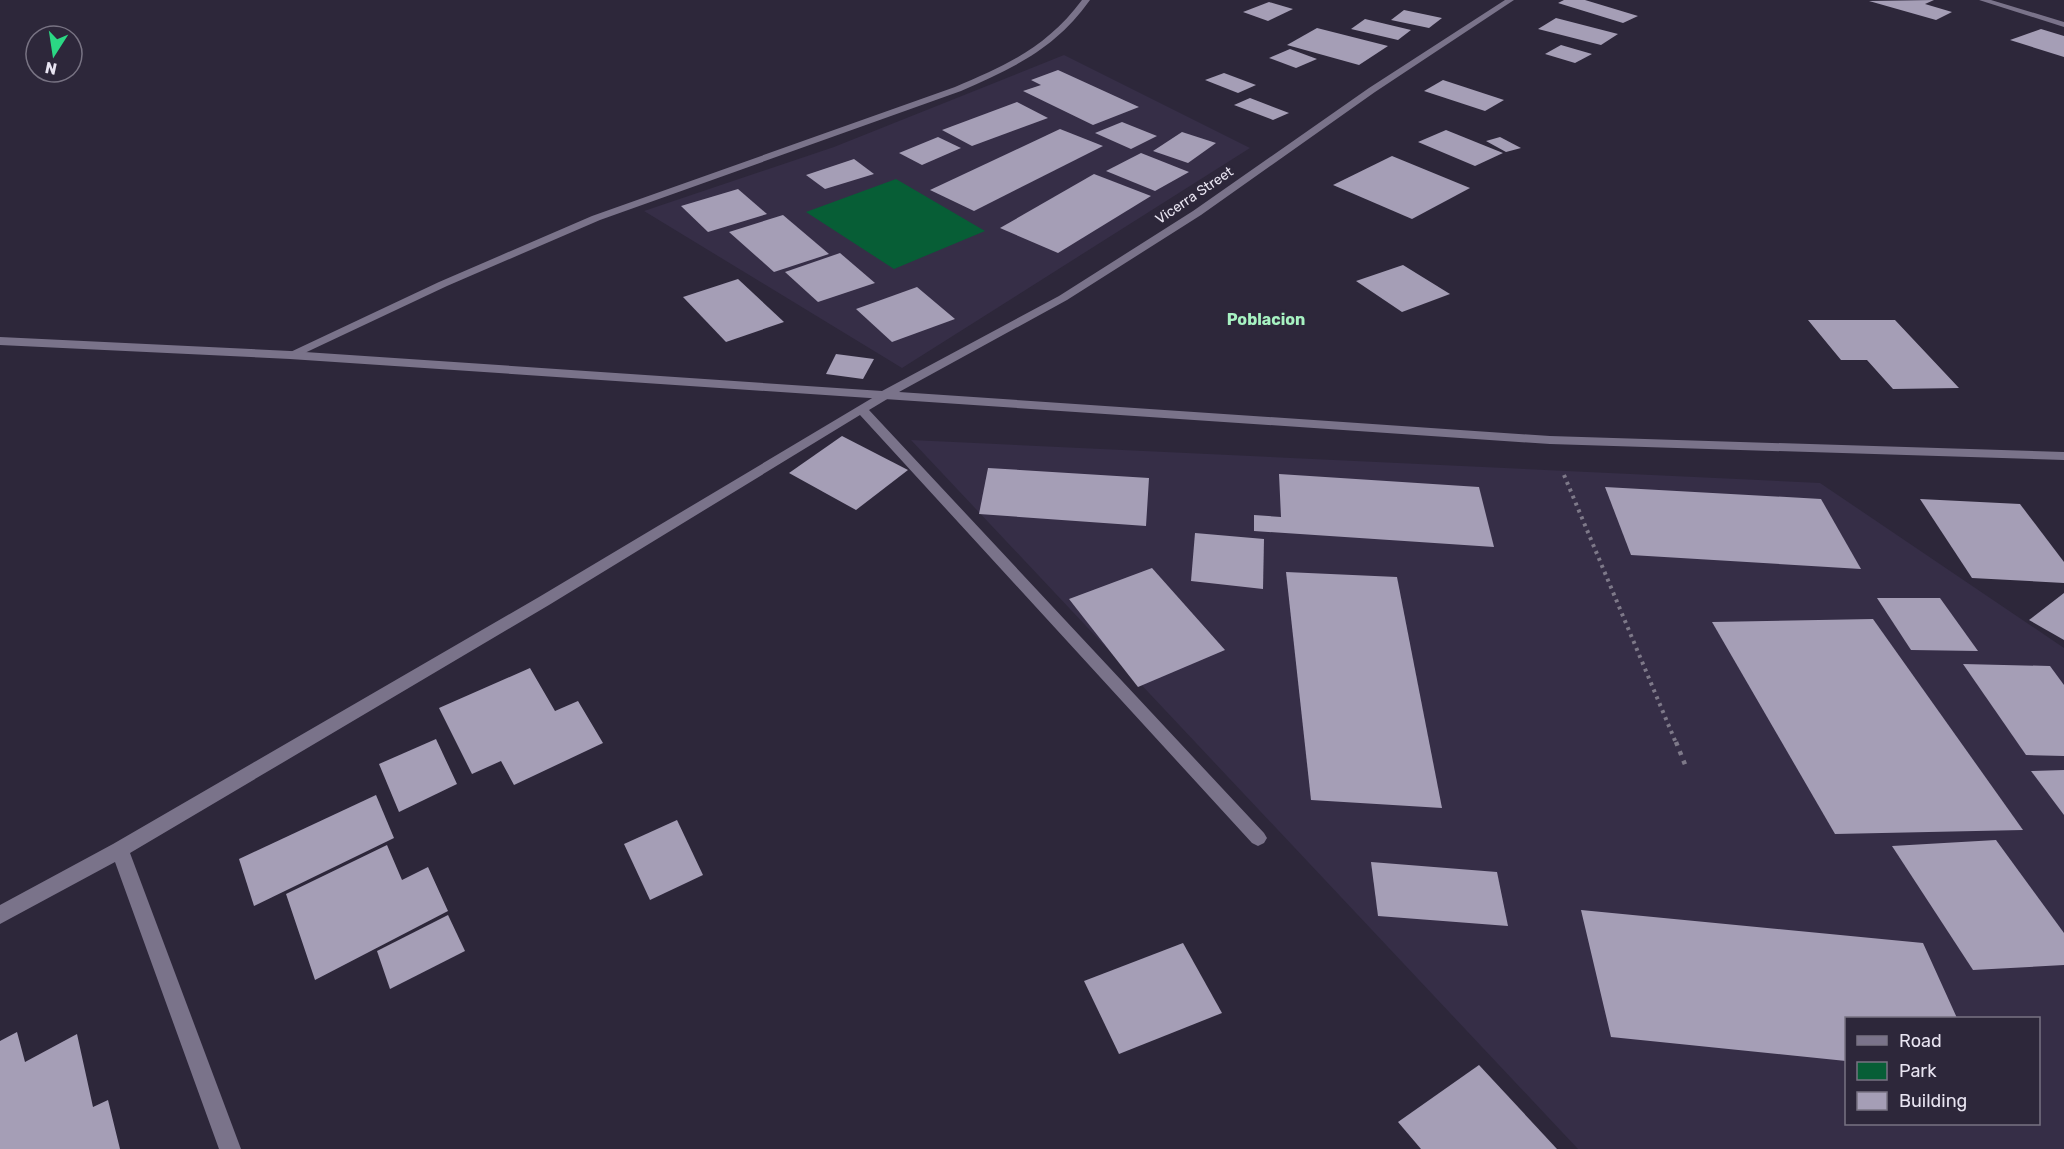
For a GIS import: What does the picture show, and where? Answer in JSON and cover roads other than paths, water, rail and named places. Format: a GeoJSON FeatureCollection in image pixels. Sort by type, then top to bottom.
{"type":"FeatureCollection","features":[{"type":"Feature","properties":{"kind":"street"},"geometry":{"type":"LineString","coordinates":[[291,355],[443,284],[596,218],[958,89],[1045,47],[1073,18],[1086,0]]}},
{"type":"Feature","properties":{"kind":"street","name":"Vicerra Street"},"geometry":{"type":"LineString","coordinates":[[0,915],[120,850],[544,601],[884,395],[1072,292],[1197,213],[1372,90],[1510,0]]}},
{"type":"Feature","properties":{"kind":"street"},"geometry":{"type":"LineString","coordinates":[[1983,0],[2064,25]]}},
{"type":"Feature","properties":{"kind":"street"},"geometry":{"type":"LineString","coordinates":[[0,341],[291,355],[1550,440],[2064,456]]}},
{"type":"Feature","properties":{"kind":"street"},"geometry":{"type":"LineString","coordinates":[[861,409],[1258,838]]}},
{"type":"Feature","properties":{"kind":"street"},"geometry":{"type":"LineString","coordinates":[[120,850],[230,1149]]}},
{"type":"Feature","properties":{"kind":"district","name":"Poblacion"},"geometry":{"type":"Point","coordinates":[1266,319]}}]}
